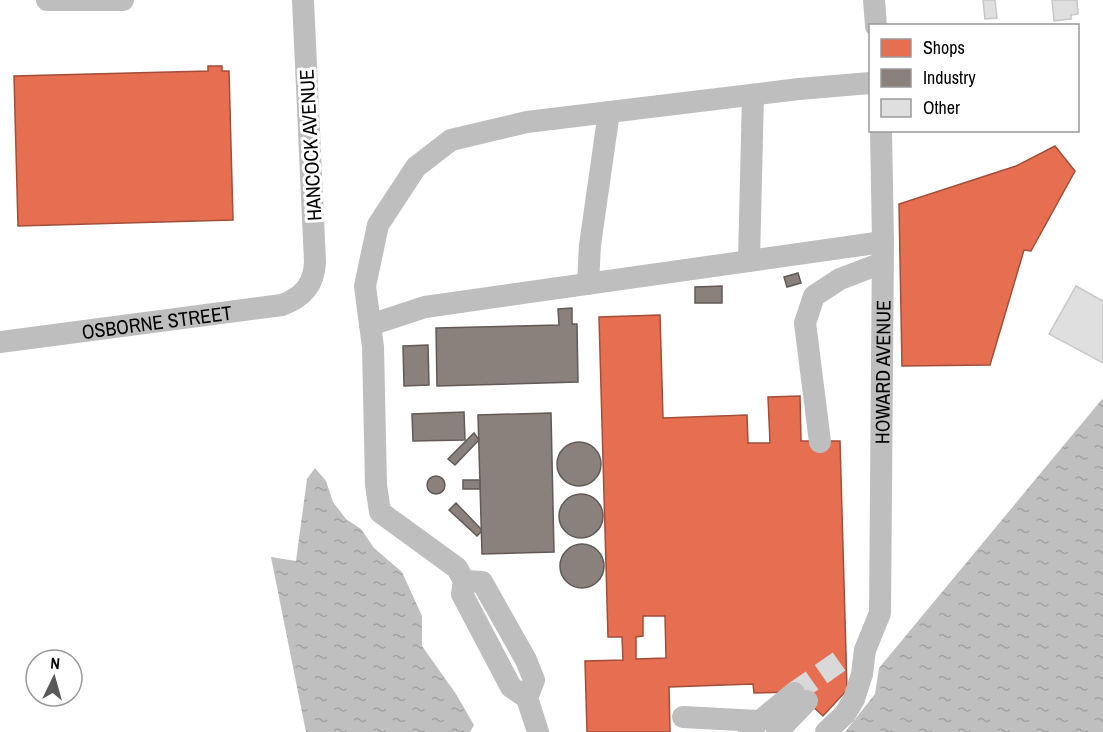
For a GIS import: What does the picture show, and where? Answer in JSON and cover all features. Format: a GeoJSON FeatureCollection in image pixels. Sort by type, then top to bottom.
{"type":"FeatureCollection","features":[{"type":"Feature","properties":{"kind":"street"},"geometry":{"type":"LineString","coordinates":[[49,0],[123,0]]}},
{"type":"Feature","properties":{"kind":"street","name":"HANCOCK AVENUE"},"geometry":{"type":"LineString","coordinates":[[303,0],[315,262],[313,278],[308,288]]}},
{"type":"Feature","properties":{"kind":"street"},"geometry":{"type":"LineString","coordinates":[[874,0],[876,24]]}},
{"type":"Feature","properties":{"kind":"street"},"geometry":{"type":"LineString","coordinates":[[538,732],[527,698],[511,687],[462,594],[464,581],[457,568],[380,512],[376,485],[373,347],[365,286],[378,225],[416,167],[451,140],[527,122],[869,83]]}},
{"type":"Feature","properties":{"kind":"street"},"geometry":{"type":"LineString","coordinates":[[749,261],[753,95]]}},
{"type":"Feature","properties":{"kind":"street"},"geometry":{"type":"LineString","coordinates":[[588,284],[590,245],[609,112]]}},
{"type":"Feature","properties":{"kind":"street","name":"HOWARD AVENUE"},"geometry":{"type":"LineString","coordinates":[[826,732],[845,714],[854,699],[862,674],[856,653],[880,612],[881,132]]}},
{"type":"Feature","properties":{"kind":"street"},"geometry":{"type":"LineString","coordinates":[[370,325],[425,307],[749,261],[882,252]]}},
{"type":"Feature","properties":{"kind":"street"},"geometry":{"type":"LineString","coordinates":[[820,441],[805,323],[814,296],[882,252]]}},
{"type":"Feature","properties":{"kind":"street","name":"OSBORNE STREET"},"geometry":{"type":"LineString","coordinates":[[0,342],[282,304],[301,295],[308,288]]}},
{"type":"Feature","properties":{"kind":"street"},"geometry":{"type":"LineString","coordinates":[[682,717],[761,728],[801,697]]}},
{"type":"Feature","properties":{"kind":"water"},"geometry":{"type":"Polygon","coordinates":[[[1103,398],[1103,732],[845,732],[875,694],[879,668],[1103,398]]]}},
{"type":"Feature","properties":{"kind":"water"},"geometry":{"type":"Polygon","coordinates":[[[315,468],[326,481],[333,502],[346,519],[361,529],[374,548],[402,572],[422,616],[422,646],[456,694],[474,725],[470,732],[306,732],[271,557],[296,561],[307,479],[315,468]]]}},
{"type":"Feature","properties":{"kind":"building: Shops"},"geometry":{"type":"Polygon","coordinates":[[[208,66],[222,66],[222,71],[229,71],[233,220],[18,226],[14,76],[208,71],[208,66]]]}},
{"type":"Feature","properties":{"kind":"building: Shops"},"geometry":{"type":"Polygon","coordinates":[[[1055,146],[1075,171],[1031,251],[1024,250],[990,365],[902,366],[899,204],[1016,166],[1055,146]]]}},
{"type":"Feature","properties":{"kind":"building: Shops"},"geometry":{"type":"Polygon","coordinates":[[[660,315],[663,418],[747,415],[748,443],[770,443],[768,397],[800,396],[801,441],[840,441],[847,690],[823,716],[797,692],[754,693],[753,684],[669,687],[670,732],[587,732],[585,661],[623,660],[622,637],[608,637],[599,317],[660,315]],[[643,616],[643,636],[636,637],[636,659],[666,658],[665,616],[643,616]]]}},
{"type":"Feature","properties":{"kind":"building: Industry"},"geometry":{"type":"Polygon","coordinates":[[[798,273],[801,283],[787,287],[784,277],[798,273]]]}},
{"type":"Feature","properties":{"kind":"building: Industry"},"geometry":{"type":"Polygon","coordinates":[[[722,286],[722,303],[695,303],[695,287],[722,286]]]}},
{"type":"Feature","properties":{"kind":"building: Industry"},"geometry":{"type":"Polygon","coordinates":[[[572,308],[572,324],[577,324],[578,382],[437,386],[436,328],[559,325],[558,309],[572,308]]]}},
{"type":"Feature","properties":{"kind":"building: Industry"},"geometry":{"type":"Polygon","coordinates":[[[428,345],[429,385],[404,386],[403,346],[428,345]]]}},
{"type":"Feature","properties":{"kind":"building: Industry"},"geometry":{"type":"Polygon","coordinates":[[[464,412],[465,440],[413,441],[412,414],[464,412]]]}},
{"type":"Feature","properties":{"kind":"building: Industry"},"geometry":{"type":"Polygon","coordinates":[[[551,413],[554,552],[482,554],[478,415],[551,413]]]}},
{"type":"Feature","properties":{"kind":"building: Industry"},"geometry":{"type":"Polygon","coordinates":[[[474,433],[479,440],[455,465],[448,459],[474,433]]]}},
{"type":"Feature","properties":{"kind":"building: Industry"},"geometry":{"type":"Polygon","coordinates":[[[579,442],[594,449],[601,464],[594,479],[579,486],[564,479],[557,464],[564,449],[579,442]]]}},
{"type":"Feature","properties":{"kind":"building: Industry"},"geometry":{"type":"Polygon","coordinates":[[[432,476],[440,476],[445,481],[443,492],[432,494],[427,489],[427,481],[432,476]]]}},
{"type":"Feature","properties":{"kind":"building: Industry"},"geometry":{"type":"Polygon","coordinates":[[[463,480],[480,480],[480,489],[463,489],[463,480]]]}},
{"type":"Feature","properties":{"kind":"building: Industry"},"geometry":{"type":"Polygon","coordinates":[[[581,494],[596,501],[603,516],[596,531],[581,538],[566,531],[559,516],[566,501],[581,494]]]}},
{"type":"Feature","properties":{"kind":"building: Industry"},"geometry":{"type":"Polygon","coordinates":[[[456,503],[481,529],[477,536],[449,510],[456,503]]]}},
{"type":"Feature","properties":{"kind":"building: Industry"},"geometry":{"type":"Polygon","coordinates":[[[582,544],[597,551],[604,566],[597,581],[582,588],[567,581],[560,566],[567,551],[582,544]]]}},
{"type":"Feature","properties":{"kind":"building: Other"},"geometry":{"type":"Polygon","coordinates":[[[983,0],[995,0],[997,18],[985,19],[983,0]]]}},
{"type":"Feature","properties":{"kind":"building: Other"},"geometry":{"type":"Polygon","coordinates":[[[1052,0],[1077,0],[1078,14],[1071,15],[1071,19],[1054,21],[1052,0]]]}},
{"type":"Feature","properties":{"kind":"building: Other"},"geometry":{"type":"Polygon","coordinates":[[[1076,286],[1103,301],[1103,363],[1049,334],[1076,286]]]}},
{"type":"Feature","properties":{"kind":"tunnel"},"geometry":{"type":"LineString","coordinates":[[794,693],[847,656]]}}]}
